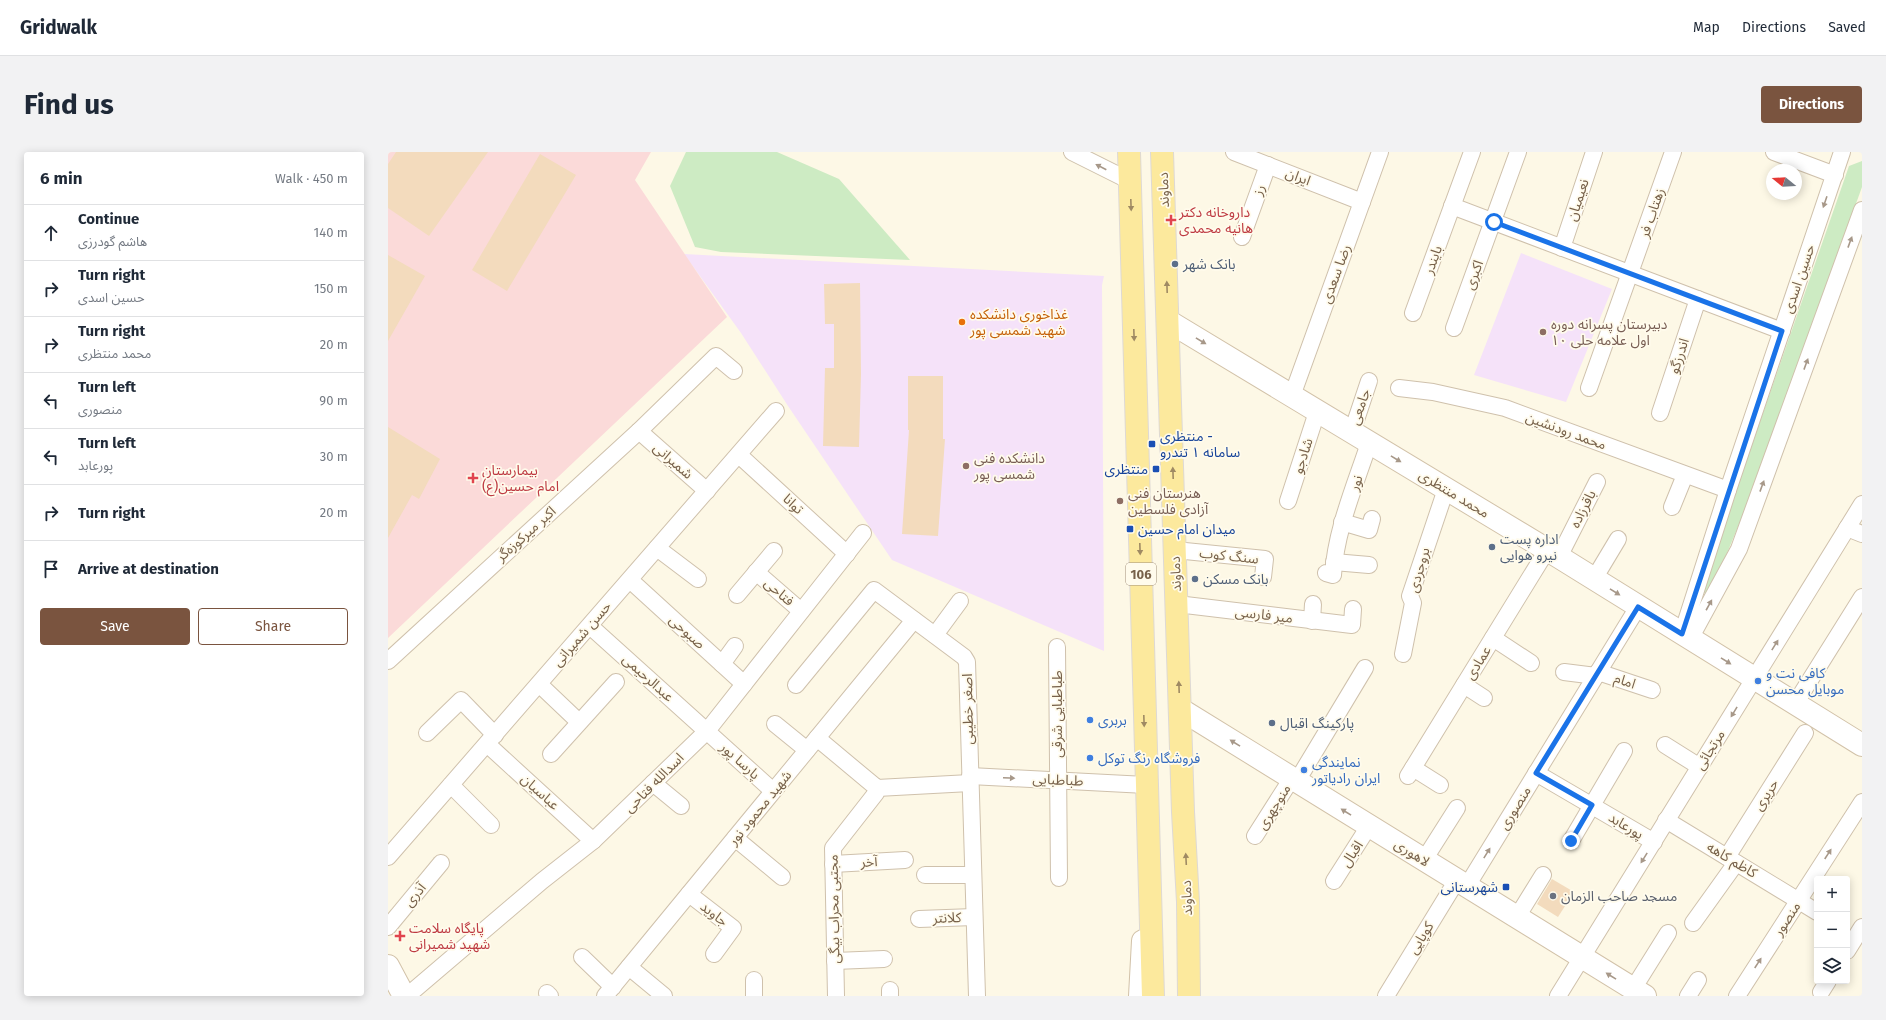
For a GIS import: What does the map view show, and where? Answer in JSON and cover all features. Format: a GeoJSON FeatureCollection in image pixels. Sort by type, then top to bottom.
{"type":"FeatureCollection","features":[{"type":"Feature","properties":{"kind":"main road","name":"106"},"geometry":{"type":"LineString","coordinates":[[1129,152],[1153,996]]}},
{"type":"Feature","properties":{"kind":"main road","name":"دماوند"},"geometry":{"type":"LineString","coordinates":[[1162,152],[1180,709],[1188,902],[1189,996]]}},
{"type":"Feature","properties":{"kind":"main road","name":"محمد منتظری"},"geometry":{"type":"LineString","coordinates":[[1168,321],[1594,579],[1795,704],[1860,739]]}},
{"type":"Feature","properties":{"kind":"main road","name":"لاهوری"},"geometry":{"type":"LineString","coordinates":[[1180,709],[1639,992]]}},
{"type":"Feature","properties":{"kind":"main road"},"geometry":{"type":"LineString","coordinates":[[1188,902],[1197,949],[1199,996]]}},
{"type":"Feature","properties":{"kind":"main road"},"geometry":{"type":"LineString","coordinates":[[1140,996],[1144,937],[1150,904]]}},
{"type":"Feature","properties":{"kind":"main road"},"geometry":{"type":"LineString","coordinates":[[389,972],[406,996]]}},
{"type":"Feature","properties":{"kind":"street"},"geometry":{"type":"LineString","coordinates":[[1072,152],[1130,181]]}},
{"type":"Feature","properties":{"kind":"street","name":"ایران"},"geometry":{"type":"LineString","coordinates":[[1234,152],[1260,159],[1362,202]]}},
{"type":"Feature","properties":{"kind":"street","name":"رضا سعدی"},"geometry":{"type":"LineString","coordinates":[[1292,396],[1380,152]]}},
{"type":"Feature","properties":{"kind":"street","name":"بایندر"},"geometry":{"type":"LineString","coordinates":[[1414,313],[1472,152]]}},
{"type":"Feature","properties":{"kind":"street","name":"اکبری"},"geometry":{"type":"LineString","coordinates":[[1454,328],[1494,222],[1518,152]]}},
{"type":"Feature","properties":{"kind":"street","name":"نعیمیان"},"geometry":{"type":"LineString","coordinates":[[1562,248],[1594,152]]}},
{"type":"Feature","properties":{"kind":"street","name":"زهتاب فر"},"geometry":{"type":"LineString","coordinates":[[1589,388],[1673,152]]}},
{"type":"Feature","properties":{"kind":"street"},"geometry":{"type":"LineString","coordinates":[[1774,152],[1834,175]]}},
{"type":"Feature","properties":{"kind":"street","name":"حسین اسدی"},"geometry":{"type":"LineString","coordinates":[[1686,636],[1728,490],[1842,152]]}},
{"type":"Feature","properties":{"kind":"street","name":"رز"},"geometry":{"type":"LineString","coordinates":[[1242,237],[1260,159]]}},
{"type":"Feature","properties":{"kind":"street"},"geometry":{"type":"LineString","coordinates":[[1452,206],[1782,331]]}},
{"type":"Feature","properties":{"kind":"street"},"geometry":{"type":"LineString","coordinates":[[1686,636],[1739,549],[1861,218]]}},
{"type":"Feature","properties":{"kind":"street","name":"اندرزگو"},"geometry":{"type":"LineString","coordinates":[[1660,413],[1698,299]]}},
{"type":"Feature","properties":{"kind":"street","name":"اکبر میرکوزه‌گر"},"geometry":{"type":"LineString","coordinates":[[388,661],[639,431],[716,356],[734,371]]}},
{"type":"Feature","properties":{"kind":"street","name":"جامعی"},"geometry":{"type":"LineString","coordinates":[[1360,438],[1369,381]]}},
{"type":"Feature","properties":{"kind":"street","name":"محمد رودنشین"},"geometry":{"type":"LineString","coordinates":[[1399,388],[1433,392],[1505,408],[1728,490]]}},
{"type":"Feature","properties":{"kind":"street","name":"حسن شمیرانی"},"geometry":{"type":"LineString","coordinates":[[388,858],[776,412]]}},
{"type":"Feature","properties":{"kind":"street","name":"شادجو"},"geometry":{"type":"LineString","coordinates":[[1288,501],[1317,412]]}},
{"type":"Feature","properties":{"kind":"street","name":"شمیرانی"},"geometry":{"type":"LineString","coordinates":[[639,431],[707,490]]}},
{"type":"Feature","properties":{"kind":"street","name":"نور"},"geometry":{"type":"LineString","coordinates":[[1360,438],[1332,562],[1368,565]]}},
{"type":"Feature","properties":{"kind":"street","name":"توانا"},"geometry":{"type":"LineString","coordinates":[[739,455],[847,554]]}},
{"type":"Feature","properties":{"kind":"street"},"geometry":{"type":"LineString","coordinates":[[1672,507],[1685,475]]}},
{"type":"Feature","properties":{"kind":"street","name":"باقرزاده"},"geometry":{"type":"LineString","coordinates":[[1553,554],[1597,482]]}},
{"type":"Feature","properties":{"kind":"street","name":"بروجردی"},"geometry":{"type":"LineString","coordinates":[[1404,654],[1413,603],[1410,596],[1446,489]]}},
{"type":"Feature","properties":{"kind":"street","name":"مرتجائی"},"geometry":{"type":"LineString","coordinates":[[1558,996],[1862,504]]}},
{"type":"Feature","properties":{"kind":"street"},"geometry":{"type":"LineString","coordinates":[[1342,522],[1368,530],[1372,519]]}},
{"type":"Feature","properties":{"kind":"street"},"geometry":{"type":"LineString","coordinates":[[1847,528],[1862,534]]}},
{"type":"Feature","properties":{"kind":"street","name":"اسدالله فتاحی"},"geometry":{"type":"LineString","coordinates":[[406,996],[542,881],[594,841],[707,731],[863,533]]}},
{"type":"Feature","properties":{"kind":"street"},"geometry":{"type":"LineString","coordinates":[[1594,579],[1618,539]]}},
{"type":"Feature","properties":{"kind":"street"},"geometry":{"type":"LineString","coordinates":[[658,548],[698,579]]}},
{"type":"Feature","properties":{"kind":"street","name":"سنگ کوب"},"geometry":{"type":"LineString","coordinates":[[1175,550],[1265,559],[1263,577]]}},
{"type":"Feature","properties":{"kind":"street"},"geometry":{"type":"LineString","coordinates":[[737,595],[774,551]]}},
{"type":"Feature","properties":{"kind":"street","name":"عمادی"},"geometry":{"type":"LineString","coordinates":[[1440,785],[1411,772],[1493,638],[1553,554]]}},
{"type":"Feature","properties":{"kind":"street","name":"فتاحی"},"geometry":{"type":"LineString","coordinates":[[756,572],[801,611]]}},
{"type":"Feature","properties":{"kind":"street","name":"صبوحی"},"geometry":{"type":"LineString","coordinates":[[630,580],[744,684]]}},
{"type":"Feature","properties":{"kind":"street","name":"اصغر خطیبی"},"geometry":{"type":"LineString","coordinates":[[796,685],[874,590],[964,657],[967,662],[977,996]]}},
{"type":"Feature","properties":{"kind":"street"},"geometry":{"type":"LineString","coordinates":[[1795,704],[1862,597]]}},
{"type":"Feature","properties":{"kind":"street"},"geometry":{"type":"LineString","coordinates":[[935,635],[960,601]]}},
{"type":"Feature","properties":{"kind":"street","name":"میر فارسی"},"geometry":{"type":"LineString","coordinates":[[1177,604],[1352,626],[1353,610]]}},
{"type":"Feature","properties":{"kind":"street"},"geometry":{"type":"LineString","coordinates":[[1312,621],[1313,604]]}},
{"type":"Feature","properties":{"kind":"street","name":"منصوری"},"geometry":{"type":"LineString","coordinates":[[1462,883],[1536,773],[1638,607]]}},
{"type":"Feature","properties":{"kind":"street","name":"شهید محمود نور"},"geometry":{"type":"LineString","coordinates":[[609,992],[914,620]]}},
{"type":"Feature","properties":{"kind":"street","name":"عبدالرحیمی"},"geometry":{"type":"LineString","coordinates":[[590,626],[707,731]]}},
{"type":"Feature","properties":{"kind":"street"},"geometry":{"type":"LineString","coordinates":[[1493,638],[1531,663]]}},
{"type":"Feature","properties":{"kind":"street"},"geometry":{"type":"LineString","coordinates":[[722,664],[736,646]]}},
{"type":"Feature","properties":{"kind":"street","name":"طباطبایی شرقی"},"geometry":{"type":"LineString","coordinates":[[1057,648],[1059,878]]}},
{"type":"Feature","properties":{"kind":"street","name":"منوچهری"},"geometry":{"type":"LineString","coordinates":[[1256,836],[1294,780],[1365,668]]}},
{"type":"Feature","properties":{"kind":"street","name":"امام"},"geometry":{"type":"LineString","coordinates":[[1564,672],[1597,674],[1652,690]]}},
{"type":"Feature","properties":{"kind":"street"},"geometry":{"type":"LineString","coordinates":[[551,754],[616,682]]}},
{"type":"Feature","properties":{"kind":"street"},"geometry":{"type":"LineString","coordinates":[[539,684],[580,722]]}},
{"type":"Feature","properties":{"kind":"street"},"geometry":{"type":"LineString","coordinates":[[1464,685],[1484,698]]}},
{"type":"Feature","properties":{"kind":"street","name":"عباسیان"},"geometry":{"type":"LineString","coordinates":[[427,733],[461,700],[491,739],[594,841]]}},
{"type":"Feature","properties":{"kind":"street"},"geometry":{"type":"LineString","coordinates":[[775,724],[812,744],[877,788]]}},
{"type":"Feature","properties":{"kind":"street","name":"پارسا پور"},"geometry":{"type":"LineString","coordinates":[[707,731],[773,791]]}},
{"type":"Feature","properties":{"kind":"street","name":"حریری"},"geometry":{"type":"LineString","coordinates":[[1693,923],[1732,860],[1805,733]]}},
{"type":"Feature","properties":{"kind":"street"},"geometry":{"type":"LineString","coordinates":[[1665,745],[1700,766]]}},
{"type":"Feature","properties":{"kind":"street"},"geometry":{"type":"LineString","coordinates":[[1571,841],[1624,751]]}},
{"type":"Feature","properties":{"kind":"street","name":"پورعابد"},"geometry":{"type":"LineString","coordinates":[[1536,773],[1654,842]]}},
{"type":"Feature","properties":{"kind":"street","name":"طباطبایی"},"geometry":{"type":"LineString","coordinates":[[877,788],[970,780],[1057,780],[1146,785]]}},
{"type":"Feature","properties":{"kind":"street"},"geometry":{"type":"LineString","coordinates":[[653,783],[681,806]]}},
{"type":"Feature","properties":{"kind":"street"},"geometry":{"type":"LineString","coordinates":[[452,785],[491,825]]}},
{"type":"Feature","properties":{"kind":"street","name":"مجتبی محراب بیگی"},"geometry":{"type":"LineString","coordinates":[[836,996],[833,848],[876,793],[877,788]]}},
{"type":"Feature","properties":{"kind":"street","name":"منصور"},"geometry":{"type":"LineString","coordinates":[[1737,996],[1862,802]]}},
{"type":"Feature","properties":{"kind":"street"},"geometry":{"type":"LineString","coordinates":[[1424,860],[1457,808]]}},
{"type":"Feature","properties":{"kind":"street","name":"کاظم کاهه"},"geometry":{"type":"LineString","coordinates":[[1666,820],[1814,910]]}},
{"type":"Feature","properties":{"kind":"street","name":"اقبال"},"geometry":{"type":"LineString","coordinates":[[1334,881],[1369,826]]}},
{"type":"Feature","properties":{"kind":"street"},"geometry":{"type":"LineString","coordinates":[[735,838],[782,877]]}},
{"type":"Feature","properties":{"kind":"street","name":"آخر"},"geometry":{"type":"LineString","coordinates":[[834,864],[905,860]]}},
{"type":"Feature","properties":{"kind":"street","name":"آذری"},"geometry":{"type":"LineString","coordinates":[[388,927],[441,863]]}},
{"type":"Feature","properties":{"kind":"street"},"geometry":{"type":"LineString","coordinates":[[924,876],[973,875]]}},
{"type":"Feature","properties":{"kind":"street"},"geometry":{"type":"LineString","coordinates":[[1517,917],[1543,875]]}},
{"type":"Feature","properties":{"kind":"street","name":"کوپایی"},"geometry":{"type":"LineString","coordinates":[[1386,996],[1462,883]]}},
{"type":"Feature","properties":{"kind":"street","name":"جاوید"},"geometry":{"type":"LineString","coordinates":[[689,894],[733,928],[714,954]]}},
{"type":"Feature","properties":{"kind":"street","name":"کلانتر"},"geometry":{"type":"LineString","coordinates":[[919,919],[974,917]]}},
{"type":"Feature","properties":{"kind":"street"},"geometry":{"type":"LineString","coordinates":[[1639,992],[1668,933]]}},
{"type":"Feature","properties":{"kind":"street"},"geometry":{"type":"LineString","coordinates":[[1849,948],[1857,934]]}},
{"type":"Feature","properties":{"kind":"street"},"geometry":{"type":"LineString","coordinates":[[582,957],[609,992]]}},
{"type":"Feature","properties":{"kind":"street"},"geometry":{"type":"LineString","coordinates":[[835,961],[884,959]]}},
{"type":"Feature","properties":{"kind":"street"},"geometry":{"type":"LineString","coordinates":[[629,967],[664,996]]}},
{"type":"Feature","properties":{"kind":"street"},"geometry":{"type":"LineString","coordinates":[[1688,996],[1698,980]]}},
{"type":"Feature","properties":{"kind":"shaded area","name":"بیمارستان امام حسین(ع)"},"geometry":{"type":"Polygon","coordinates":[[[388,152],[651,152],[635,180],[727,317],[388,638],[388,152]]]}},
{"type":"Feature","properties":{"kind":"shaded area","name":"دبیرستان پسرانه دوره اول علامه حلی ۱۰"},"geometry":{"type":"Polygon","coordinates":[[[1521,253],[1612,289],[1566,402],[1474,375],[1521,253]]]}},
{"type":"Feature","properties":{"kind":"shaded area","name":"دانشکده فنی شمسی پور"},"geometry":{"type":"Polygon","coordinates":[[[684,254],[1104,276],[1102,285],[1104,651],[892,560],[788,406],[741,333],[684,254]]]}},
{"type":"Feature","properties":{"kind":"green space"},"geometry":{"type":"Polygon","coordinates":[[[686,152],[777,152],[839,179],[910,260],[721,252],[695,247],[670,186],[686,152]]]}},
{"type":"Feature","properties":{"kind":"green space"},"geometry":{"type":"Polygon","coordinates":[[[1862,161],[1862,187],[1751,495],[1716,580],[1708,591],[1699,597],[1849,166],[1862,161]]]}},
{"type":"Feature","properties":{"kind":"building"},"geometry":{"type":"Polygon","coordinates":[[[396,152],[488,152],[429,236],[388,208],[388,164],[396,152]]]}},
{"type":"Feature","properties":{"kind":"building"},"geometry":{"type":"Polygon","coordinates":[[[540,154],[576,175],[507,291],[472,270],[540,154]]]}},
{"type":"Feature","properties":{"kind":"building"},"geometry":{"type":"Polygon","coordinates":[[[388,255],[425,276],[388,341],[388,255]]]}},
{"type":"Feature","properties":{"kind":"building"},"geometry":{"type":"Polygon","coordinates":[[[860,283],[861,374],[859,447],[823,446],[825,368],[834,368],[834,324],[825,324],[824,284],[860,283]]]}},
{"type":"Feature","properties":{"kind":"building"},"geometry":{"type":"Polygon","coordinates":[[[908,376],[943,376],[943,439],[945,439],[938,536],[902,534],[909,430],[908,376]]]}},
{"type":"Feature","properties":{"kind":"building"},"geometry":{"type":"Polygon","coordinates":[[[388,427],[440,459],[419,499],[412,495],[388,538],[388,427]]]}},
{"type":"Feature","properties":{"kind":"building","name":"مسجد صاحب الزمان"},"geometry":{"type":"Polygon","coordinates":[[[1552,879],[1574,892],[1558,917],[1537,904],[1552,879]]]}},
{"type":"Feature","properties":{"kind":"place","name":"داروخانه دکتر هانیه محمدی"},"geometry":{"type":"Point","coordinates":[1171,220]}},
{"type":"Feature","properties":{"kind":"place","name":"بانک شهر"},"geometry":{"type":"Point","coordinates":[1175,264]}},
{"type":"Feature","properties":{"kind":"place","name":"غذاخوری دانشکده شهید شمسی پور"},"geometry":{"type":"Point","coordinates":[962,322]}},
{"type":"Feature","properties":{"kind":"place","name":"دبیرستان پسرانه دوره اول علامه حلی ۱۰"},"geometry":{"type":"Point","coordinates":[1543,332]}},
{"type":"Feature","properties":{"kind":"place","name":"منتظری - سامانه ۱ تندرو"},"geometry":{"type":"Point","coordinates":[1152,444]}},
{"type":"Feature","properties":{"kind":"place","name":"دانشکده فنی شمسی پور"},"geometry":{"type":"Point","coordinates":[966,466]}},
{"type":"Feature","properties":{"kind":"place","name":"منتظری"},"geometry":{"type":"Point","coordinates":[1156,469]}},
{"type":"Feature","properties":{"kind":"place","name":"بیمارستان امام حسین(ع)"},"geometry":{"type":"Point","coordinates":[473,478]}},
{"type":"Feature","properties":{"kind":"place","name":"هنرستان فنی آزادی فلسطین"},"geometry":{"type":"Point","coordinates":[1120,501]}},
{"type":"Feature","properties":{"kind":"place","name":"میدان امام حسین"},"geometry":{"type":"Point","coordinates":[1130,529]}},
{"type":"Feature","properties":{"kind":"place","name":"اداره پست نیرو هوایی"},"geometry":{"type":"Point","coordinates":[1492,547]}},
{"type":"Feature","properties":{"kind":"place","name":"بانک مسکن"},"geometry":{"type":"Point","coordinates":[1195,579]}},
{"type":"Feature","properties":{"kind":"place","name":"کافی نت و موبایل محسن"},"geometry":{"type":"Point","coordinates":[1758,681]}},
{"type":"Feature","properties":{"kind":"place","name":"بربری"},"geometry":{"type":"Point","coordinates":[1090,720]}},
{"type":"Feature","properties":{"kind":"place","name":"پارکینگ اقبال"},"geometry":{"type":"Point","coordinates":[1272,723]}},
{"type":"Feature","properties":{"kind":"place","name":"فروشگاه رنگ توکل"},"geometry":{"type":"Point","coordinates":[1090,758]}},
{"type":"Feature","properties":{"kind":"place","name":"نمایندگی ایران رادیاتور"},"geometry":{"type":"Point","coordinates":[1304,770]}},
{"type":"Feature","properties":{"kind":"place","name":"شهرستانی"},"geometry":{"type":"Point","coordinates":[1506,887]}},
{"type":"Feature","properties":{"kind":"place","name":"مسجد صاحب الزمان"},"geometry":{"type":"Point","coordinates":[1553,896]}},
{"type":"Feature","properties":{"kind":"place","name":"پایگاه سلامت شهید شمیرانی"},"geometry":{"type":"Point","coordinates":[400,936]}},
{"type":"Feature","properties":{"kind":"route"},"geometry":{"type":"LineString","coordinates":[[1494,222],[1782,331],[1728,490],[1682,634],[1638,607],[1536,773],[1592,805],[1571,841]]}}]}
